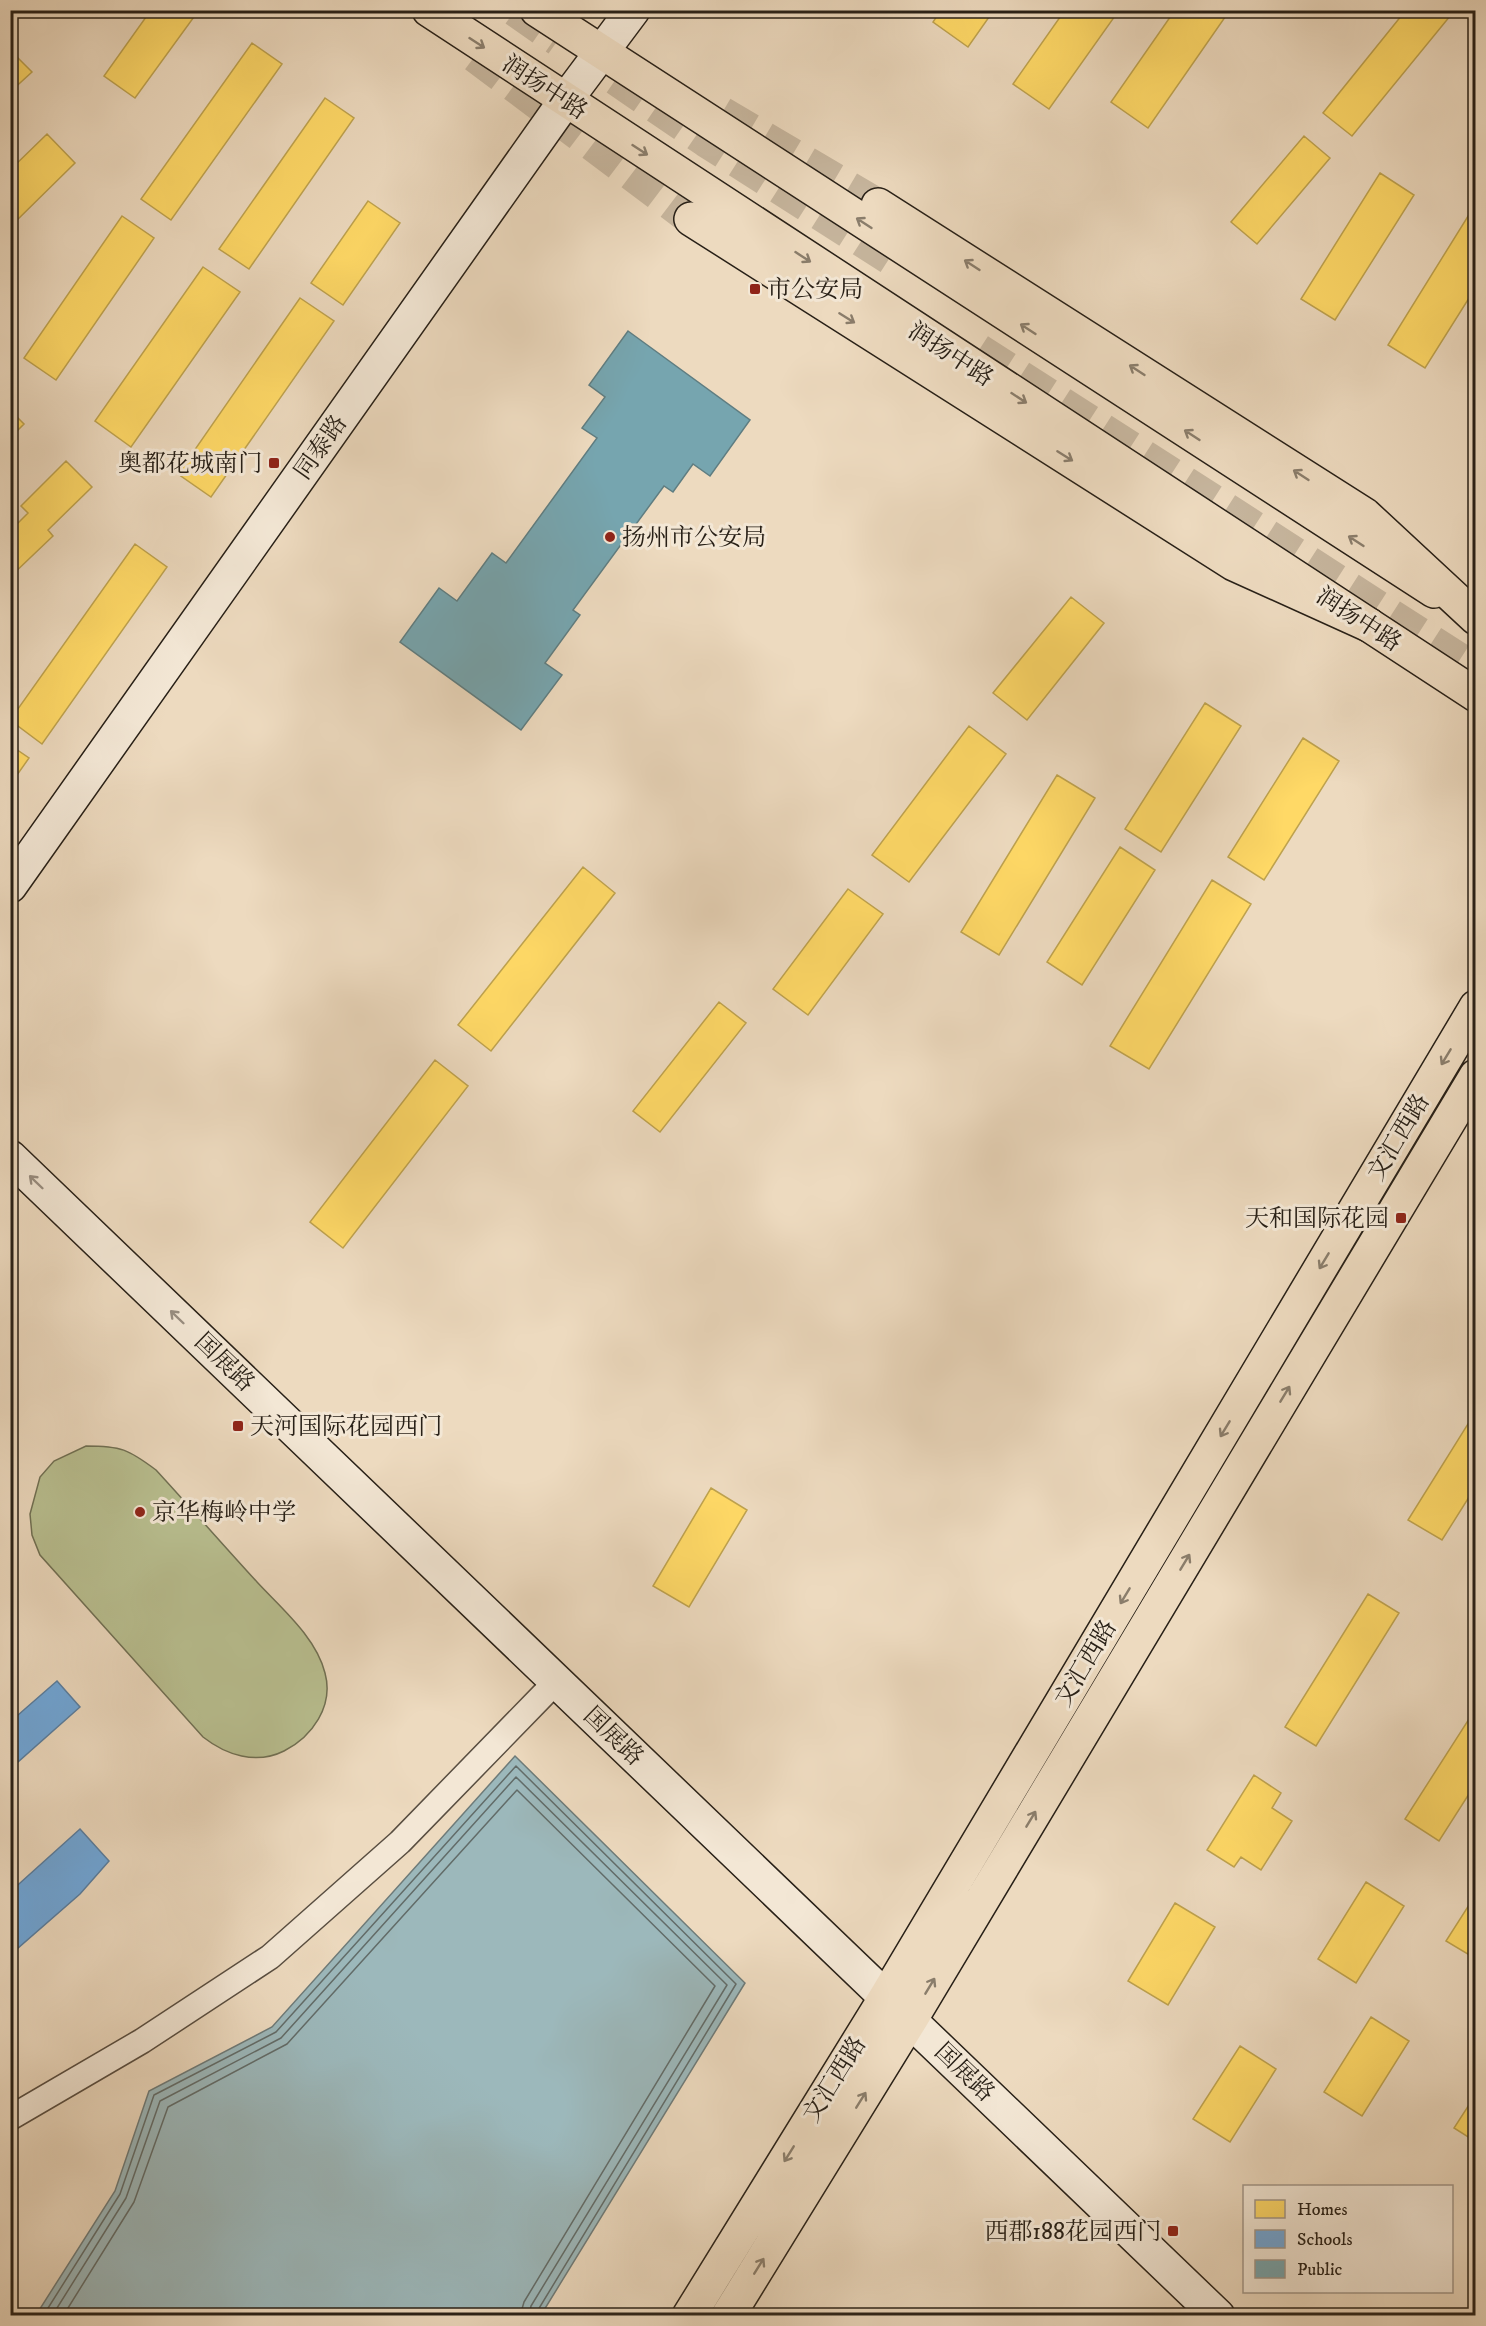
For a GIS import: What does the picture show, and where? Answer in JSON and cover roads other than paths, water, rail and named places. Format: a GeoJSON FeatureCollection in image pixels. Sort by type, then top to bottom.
{"type":"FeatureCollection","features":[{"type":"Feature","properties":{"kind":"main road","name":"润扬中路"},"geometry":{"type":"LineString","coordinates":[[429,10],[1476,695]]}},
{"type":"Feature","properties":{"kind":"main road"},"geometry":{"type":"LineString","coordinates":[[537,10],[601,54],[1476,618]]}},
{"type":"Feature","properties":{"kind":"main road"},"geometry":{"type":"LineString","coordinates":[[878,205],[1365,515],[1476,618]]}},
{"type":"Feature","properties":{"kind":"main road"},"geometry":{"type":"LineString","coordinates":[[691,219],[1234,564],[1369,625]]}},
{"type":"Feature","properties":{"kind":"main road","name":"文汇西路"},"geometry":{"type":"LineString","coordinates":[[689,2316],[880,2005],[1476,1007]]}},
{"type":"Feature","properties":{"kind":"main road","name":"文汇西路"},"geometry":{"type":"LineString","coordinates":[[728,2316],[905,2028],[1476,1076]]}},
{"type":"Feature","properties":{"kind":"street","name":"同泰路"},"geometry":{"type":"LineString","coordinates":[[10,886],[565,101],[633,10]]}},
{"type":"Feature","properties":{"kind":"street","name":"国展路"},"geometry":{"type":"LineString","coordinates":[[10,1157],[880,2005]]}},
{"type":"Feature","properties":{"kind":"street","name":"国展路"},"geometry":{"type":"LineString","coordinates":[[10,1188],[544,1694],[1218,2316]]}},
{"type":"Feature","properties":{"kind":"street"},"geometry":{"type":"LineString","coordinates":[[10,2118],[142,2041],[270,1957],[400,1842],[544,1694]]}},
{"type":"Feature","properties":{"kind":"street","name":"国展路"},"geometry":{"type":"LineString","coordinates":[[905,2028],[1188,2316]]}},
{"type":"Feature","properties":{"kind":"water"},"geometry":{"type":"Polygon","coordinates":[[[515,1756],[745,1983],[541,2315],[36,2315],[115,2191],[149,2091],[272,2027],[515,1756]]]}},
{"type":"Feature","properties":{"kind":"tunnel"},"geometry":{"type":"LineString","coordinates":[[515,10],[558,40]]}},
{"type":"Feature","properties":{"kind":"tunnel"},"geometry":{"type":"LineString","coordinates":[[475,56],[691,219]]}},
{"type":"Feature","properties":{"kind":"tunnel"},"geometry":{"type":"LineString","coordinates":[[616,79],[706,141],[894,261]]}},
{"type":"Feature","properties":{"kind":"tunnel"},"geometry":{"type":"LineString","coordinates":[[722,113],[878,205]]}},
{"type":"Feature","properties":{"kind":"tunnel"},"geometry":{"type":"LineString","coordinates":[[979,350],[1476,670]]}},
{"type":"Feature","properties":{"kind":"place","name":"市公安局"},"geometry":{"type":"Point","coordinates":[755,289]}},
{"type":"Feature","properties":{"kind":"place","name":"奥都花城南门"},"geometry":{"type":"Point","coordinates":[274,463]}},
{"type":"Feature","properties":{"kind":"place","name":"扬州市公安局"},"geometry":{"type":"Point","coordinates":[610,537]}},
{"type":"Feature","properties":{"kind":"place","name":"天和国际花园"},"geometry":{"type":"Point","coordinates":[1401,1218]}},
{"type":"Feature","properties":{"kind":"place","name":"天河国际花园西门"},"geometry":{"type":"Point","coordinates":[238,1426]}},
{"type":"Feature","properties":{"kind":"place","name":"京华梅岭中学"},"geometry":{"type":"Point","coordinates":[140,1512]}},
{"type":"Feature","properties":{"kind":"place","name":"西郡188花园西门"},"geometry":{"type":"Point","coordinates":[1173,2231]}}]}
